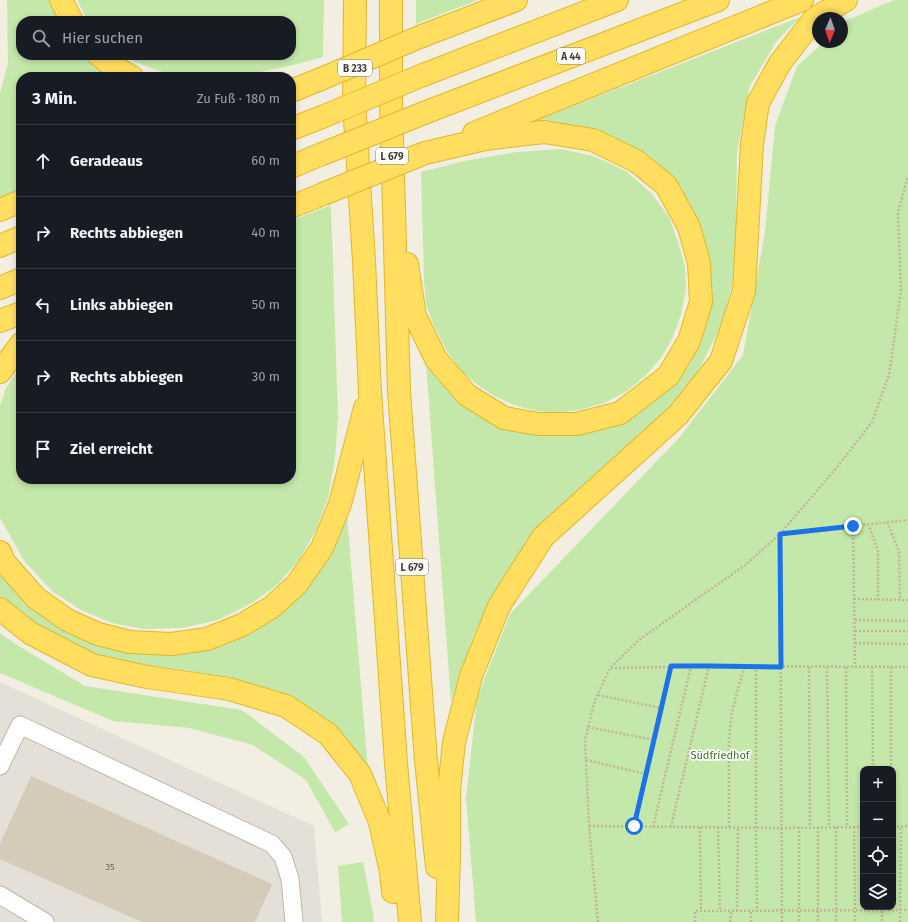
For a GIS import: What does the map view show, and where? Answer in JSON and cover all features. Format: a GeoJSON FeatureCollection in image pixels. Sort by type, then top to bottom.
{"type":"FeatureCollection","features":[{"type":"Feature","properties":{"kind":"highway"},"geometry":{"type":"LineString","coordinates":[[61,0],[69,16]]}},
{"type":"Feature","properties":{"kind":"highway","name":"L 679"},"geometry":{"type":"LineString","coordinates":[[391,0],[391,101],[399,391],[426,761],[442,922]]}},
{"type":"Feature","properties":{"kind":"highway"},"geometry":{"type":"LineString","coordinates":[[296,88],[422,36],[516,0]]}},
{"type":"Feature","properties":{"kind":"highway"},"geometry":{"type":"LineString","coordinates":[[296,127],[423,75],[617,0]]}},
{"type":"Feature","properties":{"kind":"highway","name":"A 44"},"geometry":{"type":"LineString","coordinates":[[296,164],[424,113],[718,0]]}},
{"type":"Feature","properties":{"kind":"highway"},"geometry":{"type":"LineString","coordinates":[[296,205],[802,0]]}},
{"type":"Feature","properties":{"kind":"highway"},"geometry":{"type":"LineString","coordinates":[[447,922],[449,790],[454,742],[471,676],[498,606],[544,537],[678,415],[720,361],[744,291],[752,144],[758,103],[780,63],[814,19],[846,0]]}},
{"type":"Feature","properties":{"kind":"highway","name":"B 233"},"geometry":{"type":"LineString","coordinates":[[354,4],[354,104],[356,122]]}},
{"type":"Feature","properties":{"kind":"highway"},"geometry":{"type":"LineString","coordinates":[[106,60],[123,72]]}},
{"type":"Feature","properties":{"kind":"highway","name":"L 679"},"geometry":{"type":"LineString","coordinates":[[356,122],[370,392],[396,755],[410,922]]}},
{"type":"Feature","properties":{"kind":"highway"},"geometry":{"type":"LineString","coordinates":[[394,211],[407,263],[415,316],[436,359],[467,395],[504,418],[538,424],[577,424],[620,413],[668,376],[689,341],[701,302],[699,263],[689,228],[666,185],[636,161],[593,140],[544,132],[485,139],[425,153]]}},
{"type":"Feature","properties":{"kind":"highway"},"geometry":{"type":"LineString","coordinates":[[0,210],[16,203]]}},
{"type":"Feature","properties":{"kind":"highway"},"geometry":{"type":"LineString","coordinates":[[0,246],[16,239]]}},
{"type":"Feature","properties":{"kind":"highway"},"geometry":{"type":"LineString","coordinates":[[0,288],[16,281]]}},
{"type":"Feature","properties":{"kind":"highway"},"geometry":{"type":"LineString","coordinates":[[0,321],[16,315]]}},
{"type":"Feature","properties":{"kind":"highway"},"geometry":{"type":"LineString","coordinates":[[0,372],[16,351]]}},
{"type":"Feature","properties":{"kind":"highway"},"geometry":{"type":"LineString","coordinates":[[0,552],[4,562],[36,598],[67,620],[98,634],[130,642],[171,644],[207,639],[242,625],[272,607],[297,584],[322,548],[340,504],[370,392]]}},
{"type":"Feature","properties":{"kind":"highway"},"geometry":{"type":"LineString","coordinates":[[0,609],[30,633],[92,665],[147,677],[229,689],[286,706],[328,734],[360,774],[380,822],[392,872],[396,922]]}},
{"type":"Feature","properties":{"kind":"lane"},"geometry":{"type":"LineString","coordinates":[[0,766],[20,725],[272,844],[283,858],[290,879],[294,922]]}},
{"type":"Feature","properties":{"kind":"lane"},"geometry":{"type":"LineString","coordinates":[[0,895],[45,922]]}},
{"type":"Feature","properties":{"kind":"path"},"geometry":{"type":"LineString","coordinates":[[598,922],[589,826],[585,740],[595,700],[610,668],[639,640],[744,566],[780,534],[838,466],[872,422],[889,375],[900,290],[898,212],[908,176]]}},
{"type":"Feature","properties":{"kind":"path"},"geometry":{"type":"LineString","coordinates":[[780,534],[908,520]]}},
{"type":"Feature","properties":{"kind":"path"},"geometry":{"type":"LineString","coordinates":[[888,522],[899,551],[900,600]]}},
{"type":"Feature","properties":{"kind":"path"},"geometry":{"type":"LineString","coordinates":[[868,524],[878,550],[878,600]]}},
{"type":"Feature","properties":{"kind":"path"},"geometry":{"type":"LineString","coordinates":[[853,526],[855,667]]}},
{"type":"Feature","properties":{"kind":"path"},"geometry":{"type":"LineString","coordinates":[[780,534],[782,922]]}},
{"type":"Feature","properties":{"kind":"path"},"geometry":{"type":"LineString","coordinates":[[854,599],[908,600]]}},
{"type":"Feature","properties":{"kind":"path"},"geometry":{"type":"LineString","coordinates":[[855,620],[908,620]]}},
{"type":"Feature","properties":{"kind":"path"},"geometry":{"type":"LineString","coordinates":[[855,631],[908,631]]}},
{"type":"Feature","properties":{"kind":"path"},"geometry":{"type":"LineString","coordinates":[[855,643],[908,644]]}},
{"type":"Feature","properties":{"kind":"path"},"geometry":{"type":"LineString","coordinates":[[610,668],[671,666],[908,667]]}},
{"type":"Feature","properties":{"kind":"path"},"geometry":{"type":"LineString","coordinates":[[634,826],[671,666]]}},
{"type":"Feature","properties":{"kind":"path"},"geometry":{"type":"LineString","coordinates":[[654,827],[691,666]]}},
{"type":"Feature","properties":{"kind":"path"},"geometry":{"type":"LineString","coordinates":[[671,827],[709,666]]}},
{"type":"Feature","properties":{"kind":"path"},"geometry":{"type":"LineString","coordinates":[[729,827],[728,742],[731,717],[745,666]]}},
{"type":"Feature","properties":{"kind":"path"},"geometry":{"type":"LineString","coordinates":[[756,666],[757,911]]}},
{"type":"Feature","properties":{"kind":"path"},"geometry":{"type":"LineString","coordinates":[[809,667],[810,827]]}},
{"type":"Feature","properties":{"kind":"path"},"geometry":{"type":"LineString","coordinates":[[827,667],[829,827]]}},
{"type":"Feature","properties":{"kind":"path"},"geometry":{"type":"LineString","coordinates":[[846,667],[848,827]]}},
{"type":"Feature","properties":{"kind":"path"},"geometry":{"type":"LineString","coordinates":[[872,667],[873,766]]}},
{"type":"Feature","properties":{"kind":"path"},"geometry":{"type":"LineString","coordinates":[[891,667],[891,766]]}},
{"type":"Feature","properties":{"kind":"path"},"geometry":{"type":"LineString","coordinates":[[598,695],[661,708]]}},
{"type":"Feature","properties":{"kind":"path"},"geometry":{"type":"LineString","coordinates":[[588,727],[654,740]]}},
{"type":"Feature","properties":{"kind":"path"},"geometry":{"type":"LineString","coordinates":[[586,760],[646,774]]}},
{"type":"Feature","properties":{"kind":"path"},"geometry":{"type":"LineString","coordinates":[[589,826],[782,828],[860,827]]}},
{"type":"Feature","properties":{"kind":"path"},"geometry":{"type":"LineString","coordinates":[[900,826],[900,922]]}},
{"type":"Feature","properties":{"kind":"path"},"geometry":{"type":"LineString","coordinates":[[896,827],[908,826]]}},
{"type":"Feature","properties":{"kind":"path"},"geometry":{"type":"LineString","coordinates":[[700,827],[701,911]]}},
{"type":"Feature","properties":{"kind":"path"},"geometry":{"type":"LineString","coordinates":[[718,827],[720,911]]}},
{"type":"Feature","properties":{"kind":"path"},"geometry":{"type":"LineString","coordinates":[[737,911],[738,827]]}},
{"type":"Feature","properties":{"kind":"path"},"geometry":{"type":"LineString","coordinates":[[799,827],[799,922]]}},
{"type":"Feature","properties":{"kind":"path"},"geometry":{"type":"LineString","coordinates":[[818,827],[818,922]]}},
{"type":"Feature","properties":{"kind":"path"},"geometry":{"type":"LineString","coordinates":[[836,827],[836,922]]}},
{"type":"Feature","properties":{"kind":"path"},"geometry":{"type":"LineString","coordinates":[[854,827],[855,922]]}},
{"type":"Feature","properties":{"kind":"path"},"geometry":{"type":"LineString","coordinates":[[695,922],[695,911],[860,910]]}},
{"type":"Feature","properties":{"kind":"path"},"geometry":{"type":"LineString","coordinates":[[882,910],[882,922]]}},
{"type":"Feature","properties":{"kind":"path"},"geometry":{"type":"LineString","coordinates":[[896,910],[908,910]]}},
{"type":"Feature","properties":{"kind":"path"},"geometry":{"type":"LineString","coordinates":[[730,922],[731,911]]}},
{"type":"Feature","properties":{"kind":"path"},"geometry":{"type":"LineString","coordinates":[[751,911],[751,922]]}},
{"type":"Feature","properties":{"kind":"shaded area"},"geometry":{"type":"Polygon","coordinates":[[[0,682],[314,826],[322,922],[0,922],[0,682]]]}},
{"type":"Feature","properties":{"kind":"green space"},"geometry":{"type":"Polygon","coordinates":[[[7,0],[50,0],[58,16],[16,16],[16,60],[94,60],[110,72],[16,72],[16,194],[0,201],[0,93],[8,63],[7,0]]]}},
{"type":"Feature","properties":{"kind":"green space"},"geometry":{"type":"Polygon","coordinates":[[[77,0],[324,0],[323,57],[278,69],[257,72],[163,72],[131,60],[296,60],[296,16],[85,16],[77,0]]]}},
{"type":"Feature","properties":{"kind":"green space"},"geometry":{"type":"Polygon","coordinates":[[[416,0],[478,0],[416,24],[416,0]]]}},
{"type":"Feature","properties":{"kind":"green space","name":"Südfriedhof"},"geometry":{"type":"Polygon","coordinates":[[[894,0],[908,0],[908,922],[476,922],[466,798],[477,698],[510,614],[679,438],[743,355],[765,232],[775,126],[797,66],[817,48],[848,48],[848,20],[894,0]]]}},
{"type":"Feature","properties":{"kind":"green space"},"geometry":{"type":"Polygon","coordinates":[[[800,17],[776,42],[750,86],[737,152],[736,231],[732,286],[720,328],[692,383],[658,420],[552,515],[509,570],[474,634],[451,702],[426,363],[521,432],[565,435],[606,428],[646,408],[678,376],[700,335],[675,183],[525,125],[800,17]]]}},
{"type":"Feature","properties":{"kind":"green space"},"geometry":{"type":"Polygon","coordinates":[[[561,149],[593,156],[626,171],[651,193],[669,217],[685,266],[686,289],[681,315],[672,339],[661,358],[646,375],[627,391],[604,403],[579,410],[558,413],[537,411],[517,406],[496,397],[479,386],[462,372],[447,351],[434,326],[426,304],[421,172],[465,161],[517,152],[561,149]]]}},
{"type":"Feature","properties":{"kind":"green space"},"geometry":{"type":"Polygon","coordinates":[[[331,205],[338,418],[335,459],[328,498],[316,530],[299,560],[278,584],[252,603],[218,620],[182,628],[144,629],[112,623],[81,610],[53,592],[25,562],[0,518],[0,406],[6,388],[16,373],[16,484],[296,484],[296,219],[331,205]]]}},
{"type":"Feature","properties":{"kind":"green space"},"geometry":{"type":"Polygon","coordinates":[[[347,515],[368,771],[312,711],[126,665],[80,650],[36,624],[0,598],[0,569],[32,608],[87,641],[152,654],[200,650],[228,642],[265,623],[347,515]]]}},
{"type":"Feature","properties":{"kind":"green space"},"geometry":{"type":"Polygon","coordinates":[[[0,633],[85,686],[242,710],[304,757],[349,824],[335,832],[306,780],[253,745],[189,728],[113,721],[0,673],[0,633]]]}},
{"type":"Feature","properties":{"kind":"green space"},"geometry":{"type":"Polygon","coordinates":[[[363,862],[374,922],[342,922],[338,866],[363,862]]]}},
{"type":"Feature","properties":{"kind":"building"},"geometry":{"type":"Polygon","coordinates":[[[31,776],[272,884],[255,922],[142,922],[0,859],[0,844],[31,776]]]}},
{"type":"Feature","properties":{"kind":"route"},"geometry":{"type":"LineString","coordinates":[[634,826],[671,666],[781,667],[780,534],[853,526]]}}]}
